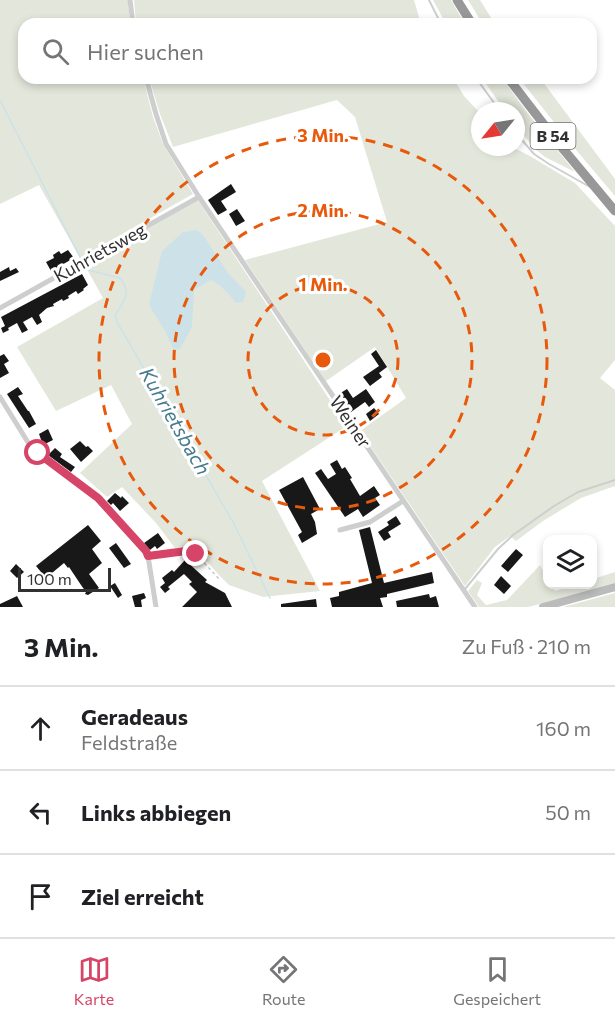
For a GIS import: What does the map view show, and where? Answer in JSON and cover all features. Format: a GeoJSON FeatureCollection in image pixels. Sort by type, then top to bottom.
{"type":"FeatureCollection","features":[{"type":"Feature","properties":{"kind":"highway"},"geometry":{"type":"LineString","coordinates":[[457,0],[468,18]]}},
{"type":"Feature","properties":{"kind":"highway","name":"B 54"},"geometry":{"type":"LineString","coordinates":[[512,84],[539,120],[615,211]]}},
{"type":"Feature","properties":{"kind":"main road"},"geometry":{"type":"LineString","coordinates":[[543,607],[615,587]]}},
{"type":"Feature","properties":{"kind":"street"},"geometry":{"type":"LineString","coordinates":[[130,0],[132,18]]}},
{"type":"Feature","properties":{"kind":"street","name":"Weiner"},"geometry":{"type":"LineString","coordinates":[[148,84],[166,144],[199,197],[475,607]]}},
{"type":"Feature","properties":{"kind":"street","name":"Kuhrietsweg"},"geometry":{"type":"LineString","coordinates":[[0,308],[199,197]]}},
{"type":"Feature","properties":{"kind":"street"},"geometry":{"type":"LineString","coordinates":[[0,397],[29,444],[98,498],[146,551],[156,607]]}},
{"type":"Feature","properties":{"kind":"street"},"geometry":{"type":"LineString","coordinates":[[339,530],[370,522],[403,501]]}},
{"type":"Feature","properties":{"kind":"lane"},"geometry":{"type":"LineString","coordinates":[[429,0],[438,18]]}},
{"type":"Feature","properties":{"kind":"lane"},"geometry":{"type":"LineString","coordinates":[[480,84],[493,102]]}},
{"type":"Feature","properties":{"kind":"lane"},"geometry":{"type":"LineString","coordinates":[[525,144],[534,154],[599,193]]}},
{"type":"Feature","properties":{"kind":"lane"},"geometry":{"type":"LineString","coordinates":[[464,591],[498,549],[513,535],[578,492],[615,480]]}},
{"type":"Feature","properties":{"kind":"path"},"geometry":{"type":"LineString","coordinates":[[148,556],[186,551],[196,554],[220,580]]}},
{"type":"Feature","properties":{"kind":"shaded area"},"geometry":{"type":"Polygon","coordinates":[[[0,0],[128,0],[130,18],[18,18],[18,84],[145,84],[163,144],[193,194],[80,258],[39,185],[0,204],[0,0]]]}},
{"type":"Feature","properties":{"kind":"shaded area"},"geometry":{"type":"Polygon","coordinates":[[[134,0],[414,0],[419,18],[136,18],[134,0]]]}},
{"type":"Feature","properties":{"kind":"shaded area"},"geometry":{"type":"Polygon","coordinates":[[[433,0],[451,0],[462,18],[443,18],[433,0]]]}},
{"type":"Feature","properties":{"kind":"shaded area"},"geometry":{"type":"Polygon","coordinates":[[[468,0],[480,0],[491,18],[479,18],[468,0]]]}},
{"type":"Feature","properties":{"kind":"shaded area"},"geometry":{"type":"Polygon","coordinates":[[[151,84],[457,84],[471,103],[471,156],[525,156],[525,154],[575,183],[615,226],[615,360],[600,378],[615,390],[615,486],[581,498],[516,541],[510,536],[495,547],[465,586],[360,431],[406,398],[375,347],[326,381],[245,260],[387,222],[355,117],[337,100],[173,147],[151,84]]]}},
{"type":"Feature","properties":{"kind":"shaded area"},"geometry":{"type":"Polygon","coordinates":[[[486,84],[506,84],[519,102],[499,102],[486,84]]]}},
{"type":"Feature","properties":{"kind":"shaded area"},"geometry":{"type":"Polygon","coordinates":[[[524,84],[544,84],[615,179],[615,196],[524,84]]]}},
{"type":"Feature","properties":{"kind":"shaded area"},"geometry":{"type":"Polygon","coordinates":[[[525,110],[575,172],[545,157],[525,137],[525,110]]]}},
{"type":"Feature","properties":{"kind":"shaded area"},"geometry":{"type":"Polygon","coordinates":[[[197,199],[347,426],[262,481],[320,591],[263,597],[229,585],[198,551],[187,547],[175,548],[156,523],[122,487],[107,497],[80,473],[132,424],[111,385],[56,411],[17,347],[103,298],[84,264],[197,199]]]}},
{"type":"Feature","properties":{"kind":"shaded area"},"geometry":{"type":"Polygon","coordinates":[[[540,565],[543,571],[543,589],[555,591],[595,589],[528,607],[479,607],[468,591],[477,580],[482,583],[477,595],[486,605],[507,600],[540,565]]]}},
{"type":"Feature","properties":{"kind":"shaded area"},"geometry":{"type":"Polygon","coordinates":[[[615,572],[615,583],[597,588],[597,578],[615,572]]]}},
{"type":"Feature","properties":{"kind":"shaded area"},"geometry":{"type":"Polygon","coordinates":[[[615,593],[615,607],[563,607],[615,593]]]}},
{"type":"Feature","properties":{"kind":"water"},"geometry":{"type":"Polygon","coordinates":[[[197,230],[203,235],[228,273],[246,292],[243,302],[236,303],[225,290],[211,280],[194,290],[192,327],[180,349],[174,350],[150,307],[150,300],[162,251],[183,232],[197,230]]]}},
{"type":"Feature","properties":{"kind":"building"},"geometry":{"type":"Polygon","coordinates":[[[231,184],[236,192],[221,201],[227,210],[218,215],[208,200],[231,184]]]}},
{"type":"Feature","properties":{"kind":"building"},"geometry":{"type":"Polygon","coordinates":[[[237,209],[245,221],[236,226],[229,214],[237,209]]]}},
{"type":"Feature","properties":{"kind":"building"},"geometry":{"type":"Polygon","coordinates":[[[68,250],[74,258],[51,271],[46,262],[54,258],[53,255],[59,251],[61,254],[68,250]]]}},
{"type":"Feature","properties":{"kind":"building"},"geometry":{"type":"Polygon","coordinates":[[[9,267],[10,271],[16,268],[19,272],[0,281],[0,272],[9,267]]]}},
{"type":"Feature","properties":{"kind":"building"},"geometry":{"type":"Polygon","coordinates":[[[82,274],[88,285],[84,290],[78,294],[76,291],[68,296],[69,298],[63,301],[62,299],[53,304],[54,306],[47,308],[39,315],[42,322],[37,325],[32,317],[23,322],[28,330],[22,333],[17,323],[3,333],[1,328],[5,326],[1,317],[82,274]]]}},
{"type":"Feature","properties":{"kind":"building"},"geometry":{"type":"Polygon","coordinates":[[[376,350],[387,367],[379,373],[382,377],[370,386],[363,377],[379,366],[371,354],[376,350]]]}},
{"type":"Feature","properties":{"kind":"building"},"geometry":{"type":"Polygon","coordinates":[[[4,354],[9,361],[4,364],[9,373],[0,378],[0,356],[4,354]]]}},
{"type":"Feature","properties":{"kind":"building"},"geometry":{"type":"Polygon","coordinates":[[[18,387],[23,394],[18,396],[36,424],[29,428],[7,394],[18,387]]]}},
{"type":"Feature","properties":{"kind":"building"},"geometry":{"type":"Polygon","coordinates":[[[347,389],[353,398],[366,389],[375,402],[369,407],[365,402],[351,412],[339,394],[347,389]]]}},
{"type":"Feature","properties":{"kind":"building"},"geometry":{"type":"Polygon","coordinates":[[[374,408],[379,414],[370,421],[366,414],[374,408]]]}},
{"type":"Feature","properties":{"kind":"building"},"geometry":{"type":"Polygon","coordinates":[[[48,429],[53,440],[43,445],[39,434],[48,429]]]}},
{"type":"Feature","properties":{"kind":"building"},"geometry":{"type":"Polygon","coordinates":[[[80,441],[93,451],[81,462],[70,449],[80,441]]]}},
{"type":"Feature","properties":{"kind":"building"},"geometry":{"type":"Polygon","coordinates":[[[55,448],[62,454],[60,457],[75,467],[71,472],[48,455],[55,448]]]}},
{"type":"Feature","properties":{"kind":"building"},"geometry":{"type":"Polygon","coordinates":[[[337,460],[342,469],[345,467],[360,496],[374,486],[380,495],[375,498],[380,505],[363,517],[358,509],[345,517],[315,473],[321,469],[328,479],[336,474],[330,464],[337,460]]]}},
{"type":"Feature","properties":{"kind":"building"},"geometry":{"type":"Polygon","coordinates":[[[303,477],[320,509],[311,514],[317,534],[302,543],[298,535],[302,532],[279,490],[303,477]]]}},
{"type":"Feature","properties":{"kind":"building"},"geometry":{"type":"Polygon","coordinates":[[[115,493],[129,503],[120,511],[113,503],[111,505],[107,501],[115,493]]]}},
{"type":"Feature","properties":{"kind":"building"},"geometry":{"type":"Polygon","coordinates":[[[396,516],[401,524],[388,532],[391,537],[384,541],[378,532],[389,525],[387,522],[396,516]]]}},
{"type":"Feature","properties":{"kind":"building"},"geometry":{"type":"Polygon","coordinates":[[[88,525],[101,541],[92,549],[102,563],[89,574],[99,588],[88,595],[64,563],[46,578],[36,566],[88,525]]]}},
{"type":"Feature","properties":{"kind":"building"},"geometry":{"type":"Polygon","coordinates":[[[370,527],[384,583],[432,572],[434,583],[387,594],[387,597],[380,598],[383,607],[332,607],[330,598],[339,596],[339,592],[372,583],[359,530],[370,527]]]}},
{"type":"Feature","properties":{"kind":"building"},"geometry":{"type":"Polygon","coordinates":[[[158,533],[165,543],[157,549],[155,546],[150,550],[144,543],[158,533]]]}},
{"type":"Feature","properties":{"kind":"building"},"geometry":{"type":"Polygon","coordinates":[[[116,543],[131,564],[124,568],[109,548],[116,543]]]}},
{"type":"Feature","properties":{"kind":"building"},"geometry":{"type":"Polygon","coordinates":[[[516,549],[523,555],[508,572],[501,566],[516,549]]]}},
{"type":"Feature","properties":{"kind":"building"},"geometry":{"type":"Polygon","coordinates":[[[185,560],[207,580],[205,582],[225,593],[232,607],[182,607],[197,592],[189,584],[192,582],[184,574],[168,587],[170,589],[165,593],[160,587],[165,583],[162,578],[172,570],[174,572],[185,560]]]}},
{"type":"Feature","properties":{"kind":"building"},"geometry":{"type":"Polygon","coordinates":[[[16,564],[24,572],[17,578],[10,571],[16,564]]]}},
{"type":"Feature","properties":{"kind":"building"},"geometry":{"type":"Polygon","coordinates":[[[501,576],[511,586],[504,594],[494,585],[501,576]]]}},
{"type":"Feature","properties":{"kind":"building"},"geometry":{"type":"Polygon","coordinates":[[[115,583],[122,595],[118,598],[110,586],[115,583]]]}},
{"type":"Feature","properties":{"kind":"building"},"geometry":{"type":"Polygon","coordinates":[[[144,593],[146,598],[141,600],[142,607],[135,607],[132,596],[144,593]]]}},
{"type":"Feature","properties":{"kind":"building"},"geometry":{"type":"Polygon","coordinates":[[[429,594],[430,598],[436,596],[439,607],[397,607],[396,601],[429,594]]]}},
{"type":"Feature","properties":{"kind":"building"},"geometry":{"type":"Polygon","coordinates":[[[17,596],[23,607],[0,607],[0,604],[17,596]]]}},
{"type":"Feature","properties":{"kind":"building"},"geometry":{"type":"Polygon","coordinates":[[[316,599],[317,607],[281,607],[281,604],[316,599]]]}},
{"type":"Feature","properties":{"kind":"waterway","name":"Kuhrietsbach"},"geometry":{"type":"LineString","coordinates":[[0,100],[81,259]]}},
{"type":"Feature","properties":{"kind":"waterway","name":"Kuhrietsbach"},"geometry":{"type":"LineString","coordinates":[[85,266],[88,270],[120,278],[124,283],[126,293],[115,315],[117,322],[233,522],[270,598]]}},
{"type":"Feature","properties":{"kind":"route"},"geometry":{"type":"LineString","coordinates":[[38,453],[98,498],[148,556],[186,551],[196,554]]}}]}
